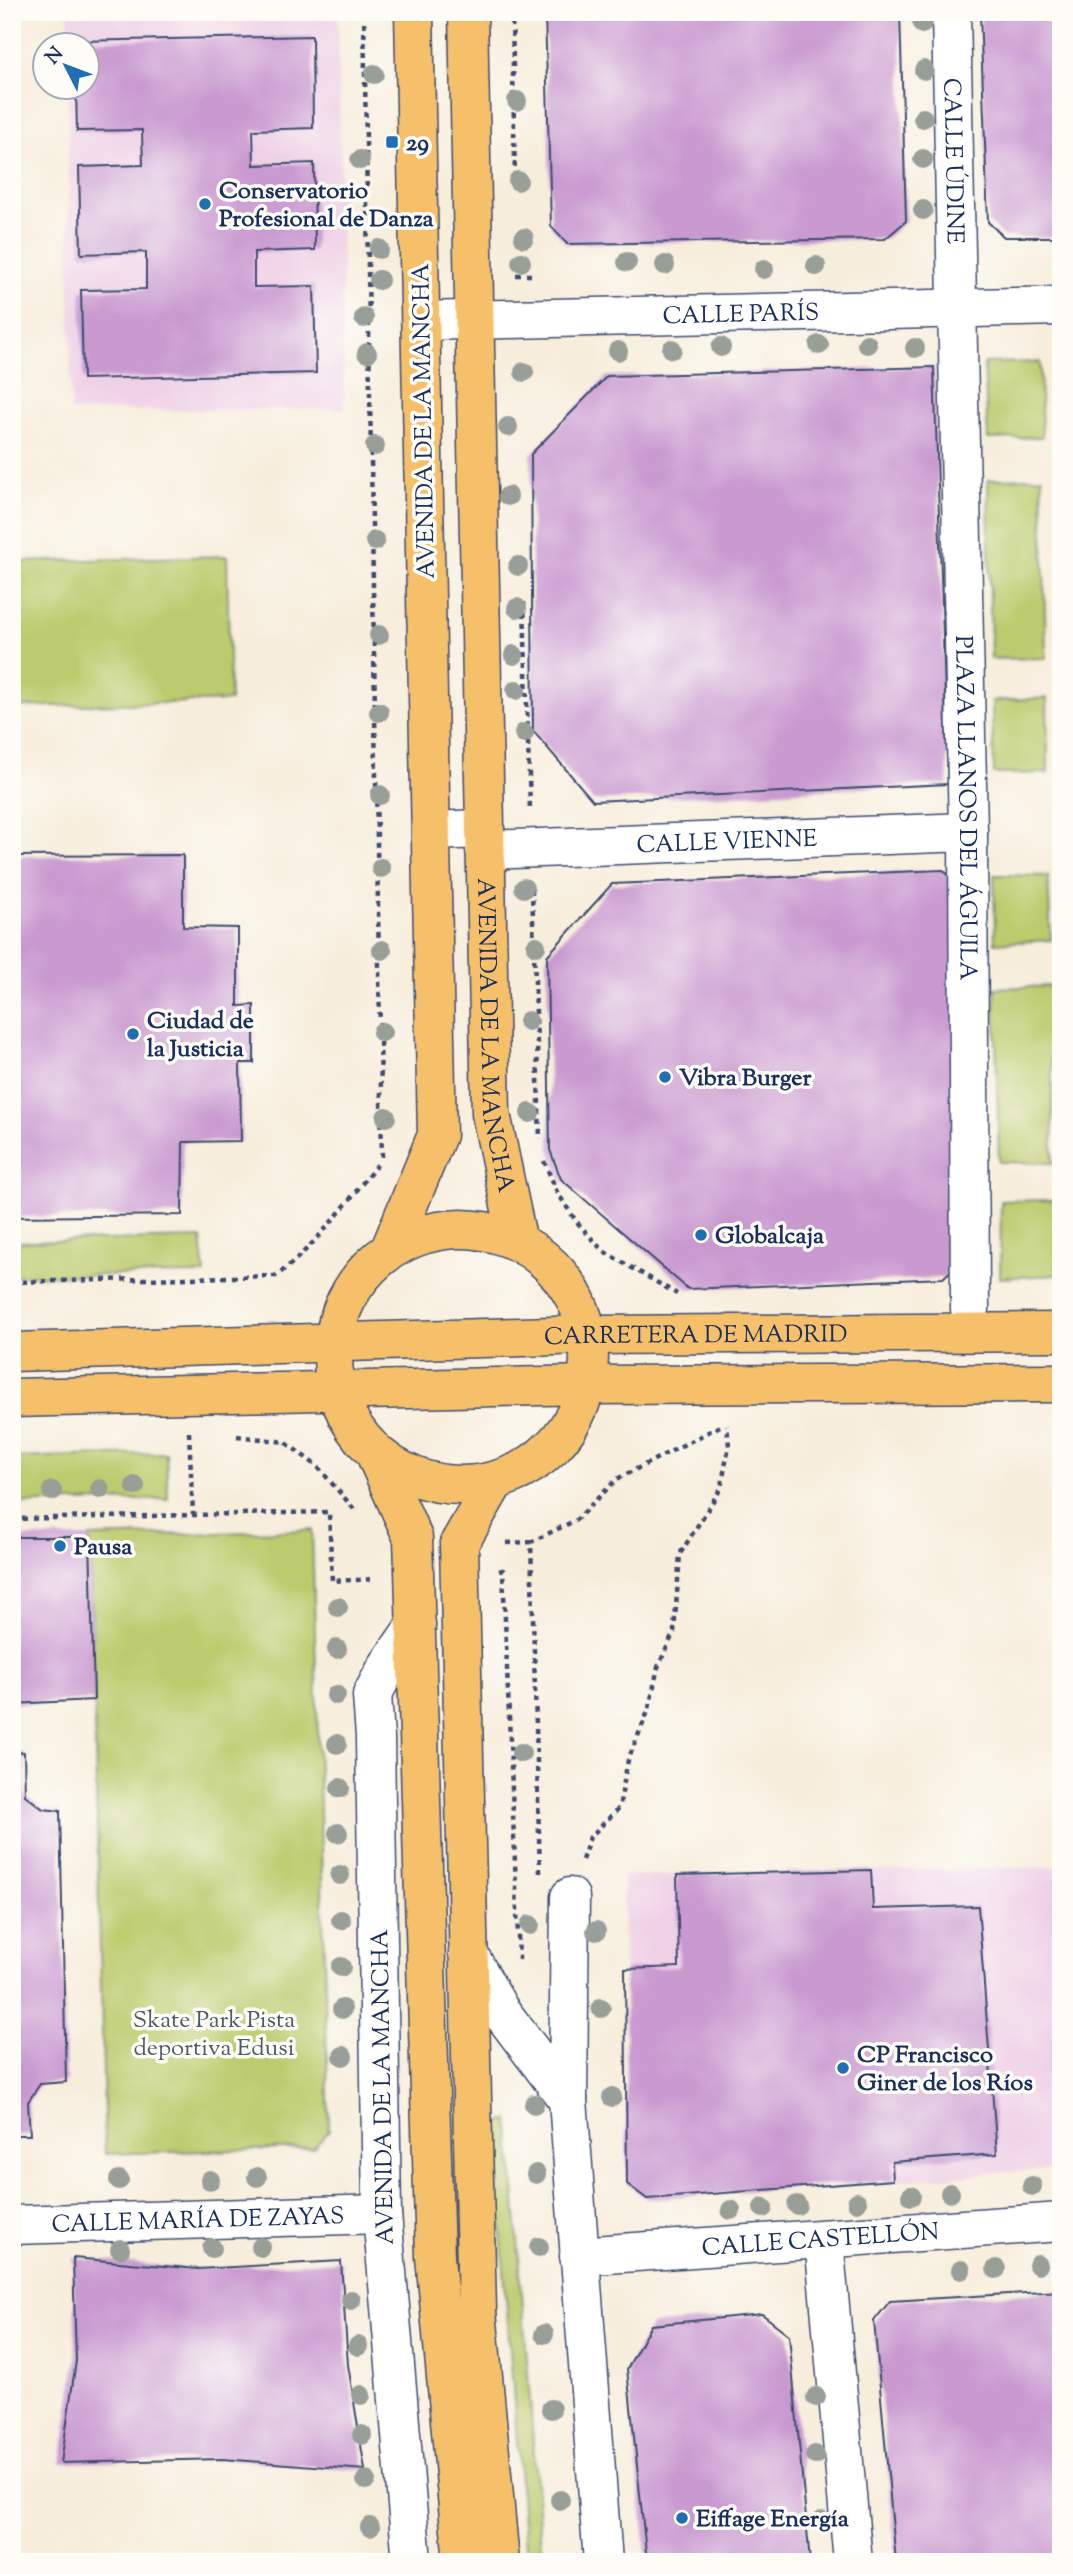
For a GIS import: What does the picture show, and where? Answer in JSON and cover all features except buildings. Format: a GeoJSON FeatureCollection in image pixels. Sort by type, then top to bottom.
{"type":"FeatureCollection","features":[{"type":"Feature","properties":{"kind":"main road","name":"AVENIDA DE LA MANCHA"},"geometry":{"type":"LineString","coordinates":[[414,12],[437,1135],[391,1247],[350,1287],[331,1342],[335,1392],[351,1428],[377,1458],[413,1538],[436,2257],[463,2562]]}},
{"type":"Feature","properties":{"kind":"main road","name":"AVENIDA DE LA MANCHA"},"geometry":{"type":"LineString","coordinates":[[468,12],[491,1114],[517,1238]]}},
{"type":"Feature","properties":{"kind":"main road","name":"AVENIDA DE LA MANCHA"},"geometry":{"type":"LineString","coordinates":[[377,1458],[433,1484],[494,1483],[537,1463],[569,1429],[588,1385],[589,1335],[565,1277],[517,1238],[452,1226],[391,1247]]}},
{"type":"Feature","properties":{"kind":"main road","name":"CARRETERA DE MADRID"},"geometry":{"type":"LineString","coordinates":[[12,1352],[589,1335],[1061,1332]]}},
{"type":"Feature","properties":{"kind":"main road","name":"CARRETERA DE MADRID"},"geometry":{"type":"LineString","coordinates":[[12,1398],[588,1385],[1061,1383]]}},
{"type":"Feature","properties":{"kind":"main road"},"geometry":{"type":"LineString","coordinates":[[494,1483],[459,1544],[477,2311],[500,2562]]}},
{"type":"Feature","properties":{"kind":"street","name":"CALLE ÚDINE"},"geometry":{"type":"LineString","coordinates":[[951,12],[957,309]]}},
{"type":"Feature","properties":{"kind":"street","name":"CALLE PARÍS"},"geometry":{"type":"LineString","coordinates":[[421,321],[1061,306]]}},
{"type":"Feature","properties":{"kind":"street","name":"PLAZA LLANOS DEL ÁGUILA"},"geometry":{"type":"LineString","coordinates":[[957,309],[968,832],[970,1309]]}},
{"type":"Feature","properties":{"kind":"street"},"geometry":{"type":"LineString","coordinates":[[431,831],[485,839]]}},
{"type":"Feature","properties":{"kind":"street","name":"CALLE VIENNE"},"geometry":{"type":"LineString","coordinates":[[485,839],[968,832]]}},
{"type":"Feature","properties":{"kind":"street","name":"AVENIDA DE LA MANCHA"},"geometry":{"type":"LineString","coordinates":[[412,2562],[382,2214],[376,1751],[372,1695],[387,1667],[416,1625]]}},
{"type":"Feature","properties":{"kind":"street"},"geometry":{"type":"LineString","coordinates":[[570,1897],[568,2100],[603,2562]]}},
{"type":"Feature","properties":{"kind":"street"},"geometry":{"type":"LineString","coordinates":[[468,1953],[499,2009],[568,2100]]}},
{"type":"Feature","properties":{"kind":"street","name":"CALLE MARÍA DE ZAYAS"},"geometry":{"type":"LineString","coordinates":[[12,2225],[382,2214]]}},
{"type":"Feature","properties":{"kind":"street","name":"CALLE CASTELLÓN"},"geometry":{"type":"LineString","coordinates":[[579,2256],[1061,2222]]}},
{"type":"Feature","properties":{"kind":"street"},"geometry":{"type":"LineString","coordinates":[[824,2240],[853,2562]]}},
{"type":"Feature","properties":{"kind":"path"},"geometry":{"type":"LineString","coordinates":[[12,1282],[276,1276],[293,1263],[337,1217],[380,1161],[364,12]]}},
{"type":"Feature","properties":{"kind":"path"},"geometry":{"type":"LineString","coordinates":[[380,1161],[427,1156]]}},
{"type":"Feature","properties":{"kind":"path"},"geometry":{"type":"LineString","coordinates":[[570,1897],[590,1836],[620,1808],[628,1760],[649,1709],[658,1667],[674,1632],[680,1554],[721,1488],[729,1446],[727,1423]]}},
{"type":"Feature","properties":{"kind":"path"},"geometry":{"type":"LineString","coordinates":[[226,1436],[285,1442],[317,1466],[355,1511]]}},
{"type":"Feature","properties":{"kind":"path"},"geometry":{"type":"LineString","coordinates":[[175,1437],[201,1437]]}},
{"type":"Feature","properties":{"kind":"path"},"geometry":{"type":"LineString","coordinates":[[12,1518],[329,1512],[332,1581],[415,1576]]}},
{"type":"Feature","properties":{"kind":"path"},"geometry":{"type":"LineString","coordinates":[[459,1544],[531,1542]]}},
{"type":"Feature","properties":{"kind":"shaded area","name":"Conservatorio Profesional de Danza"},"geometry":{"type":"Polygon","coordinates":[[[68,12],[338,12],[344,409],[71,411],[68,102],[102,102],[102,32],[68,32],[68,12]]]}},
{"type":"Feature","properties":{"kind":"shaded area","name":"CP Francisco Giner de los Ríos"},"geometry":{"type":"Polygon","coordinates":[[[1061,1867],[1061,2168],[647,2199],[627,2184],[623,1876],[1061,1867]]]}},
{"type":"Feature","properties":{"kind":"green space"},"geometry":{"type":"Polygon","coordinates":[[[1040,362],[1042,437],[988,439],[984,363],[1040,362]]]}},
{"type":"Feature","properties":{"kind":"green space"},"geometry":{"type":"Polygon","coordinates":[[[1042,477],[1046,658],[991,659],[988,480],[1042,477]]]}},
{"type":"Feature","properties":{"kind":"green space"},"geometry":{"type":"Polygon","coordinates":[[[227,556],[230,701],[12,707],[12,562],[227,556]]]}},
{"type":"Feature","properties":{"kind":"green space"},"geometry":{"type":"Polygon","coordinates":[[[1047,698],[1048,773],[994,774],[992,701],[1047,698]]]}},
{"type":"Feature","properties":{"kind":"green space"},"geometry":{"type":"Polygon","coordinates":[[[994,875],[1048,876],[1051,940],[995,943],[994,875]]]}},
{"type":"Feature","properties":{"kind":"green space"},"geometry":{"type":"Polygon","coordinates":[[[1051,986],[1053,1163],[999,1162],[995,988],[1051,986]]]}},
{"type":"Feature","properties":{"kind":"green space"},"geometry":{"type":"Polygon","coordinates":[[[1055,1200],[1057,1275],[1000,1278],[1001,1201],[1055,1200]]]}},
{"type":"Feature","properties":{"kind":"green space"},"geometry":{"type":"Polygon","coordinates":[[[201,1238],[205,1274],[12,1276],[12,1242],[201,1238]]]}},
{"type":"Feature","properties":{"kind":"green space"},"geometry":{"type":"Polygon","coordinates":[[[166,1453],[168,1499],[12,1504],[12,1458],[166,1453]]]}},
{"type":"Feature","properties":{"kind":"green space","name":"Skate Park Pista deportiva Edusi"},"geometry":{"type":"Polygon","coordinates":[[[312,1530],[329,2130],[314,2148],[105,2154],[90,1537],[312,1530]]]}},
{"type":"Feature","properties":{"kind":"green space"},"geometry":{"type":"Polygon","coordinates":[[[509,2120],[542,2562],[526,2562],[493,2123],[509,2120]]]}},
{"type":"Feature","properties":{"kind":"place","name":"29"},"geometry":{"type":"Point","coordinates":[392,142]}},
{"type":"Feature","properties":{"kind":"place","name":"Conservatorio Profesional de Danza"},"geometry":{"type":"Point","coordinates":[205,204]}},
{"type":"Feature","properties":{"kind":"place","name":"Ciudad de la Justicia"},"geometry":{"type":"Point","coordinates":[133,1034]}},
{"type":"Feature","properties":{"kind":"place","name":"Vibra Burger"},"geometry":{"type":"Point","coordinates":[665,1077]}},
{"type":"Feature","properties":{"kind":"place","name":"Globalcaja"},"geometry":{"type":"Point","coordinates":[701,1235]}},
{"type":"Feature","properties":{"kind":"place","name":"Pausa"},"geometry":{"type":"Point","coordinates":[60,1546]}},
{"type":"Feature","properties":{"kind":"place","name":"CP Francisco Giner de los Ríos"},"geometry":{"type":"Point","coordinates":[843,2068]}},
{"type":"Feature","properties":{"kind":"place","name":"Eiffage Energía"},"geometry":{"type":"Point","coordinates":[682,2518]}}]}
